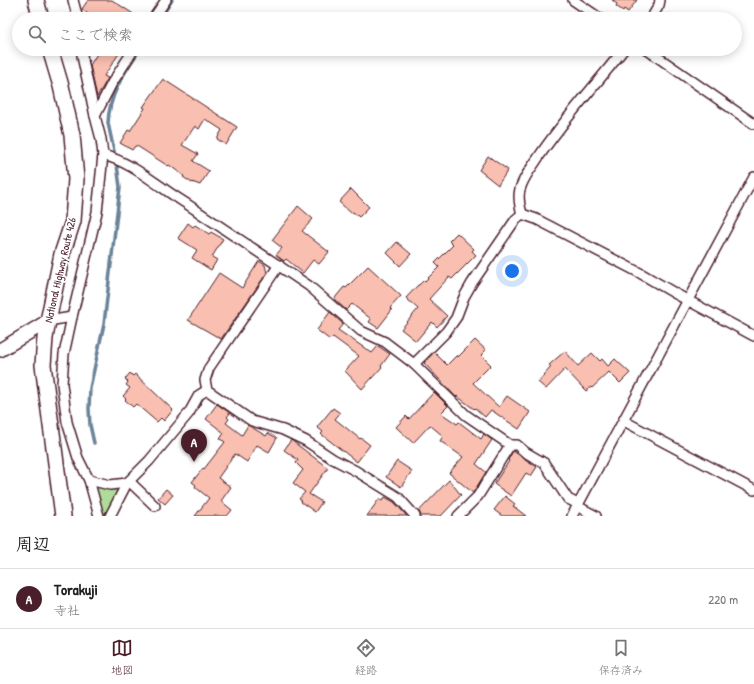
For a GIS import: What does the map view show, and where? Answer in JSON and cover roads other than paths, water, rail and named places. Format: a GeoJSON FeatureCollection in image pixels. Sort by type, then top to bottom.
{"type":"FeatureCollection","features":[{"type":"Feature","properties":{"kind":"highway"},"geometry":{"type":"LineString","coordinates":[[36,0],[40,12]]}},
{"type":"Feature","properties":{"kind":"highway","name":"National Highway Route 426"},"geometry":{"type":"LineString","coordinates":[[52,56],[61,86],[72,135],[76,179],[73,221],[62,254],[48,321],[43,365],[64,516]]}},
{"type":"Feature","properties":{"kind":"main road"},"geometry":{"type":"LineString","coordinates":[[0,350],[48,321]]}},
{"type":"Feature","properties":{"kind":"street"},"geometry":{"type":"LineString","coordinates":[[73,0],[76,12]]}},
{"type":"Feature","properties":{"kind":"street"},"geometry":{"type":"LineString","coordinates":[[158,12],[166,0]]}},
{"type":"Feature","properties":{"kind":"street"},"geometry":{"type":"LineString","coordinates":[[573,0],[591,12]]}},
{"type":"Feature","properties":{"kind":"street"},"geometry":{"type":"LineString","coordinates":[[655,12],[660,0]]}},
{"type":"Feature","properties":{"kind":"street"},"geometry":{"type":"LineString","coordinates":[[82,56],[101,139],[103,155],[97,212],[64,354],[62,384],[67,422],[78,458],[89,480],[99,516]]}},
{"type":"Feature","properties":{"kind":"street"},"geometry":{"type":"LineString","coordinates":[[95,116],[112,83],[129,56]]}},
{"type":"Feature","properties":{"kind":"street"},"geometry":{"type":"LineString","coordinates":[[522,214],[519,204],[519,191],[528,173],[551,138],[618,56]]}},
{"type":"Feature","properties":{"kind":"street"},"geometry":{"type":"LineString","coordinates":[[656,56],[754,124]]}},
{"type":"Feature","properties":{"kind":"street"},"geometry":{"type":"LineString","coordinates":[[103,155],[115,158],[142,173],[309,286],[361,331],[384,342],[414,364],[466,416],[510,445],[517,445],[525,452],[544,462],[568,499],[596,516]]}},
{"type":"Feature","properties":{"kind":"street"},"geometry":{"type":"LineString","coordinates":[[572,516],[754,177]]}},
{"type":"Feature","properties":{"kind":"street"},"geometry":{"type":"LineString","coordinates":[[522,214],[536,219],[640,273],[688,301],[754,336]]}},
{"type":"Feature","properties":{"kind":"street"},"geometry":{"type":"LineString","coordinates":[[414,364],[446,332],[456,318],[464,296],[472,283],[516,219],[522,214]]}},
{"type":"Feature","properties":{"kind":"street"},"geometry":{"type":"LineString","coordinates":[[279,265],[209,368],[205,380],[207,390],[252,421],[283,430],[306,441],[333,459],[356,471],[398,497],[415,516]]}},
{"type":"Feature","properties":{"kind":"street"},"geometry":{"type":"LineString","coordinates":[[48,321],[72,317]]}},
{"type":"Feature","properties":{"kind":"street"},"geometry":{"type":"LineString","coordinates":[[110,516],[128,482],[149,461],[189,413],[199,395],[207,390]]}},
{"type":"Feature","properties":{"kind":"street"},"geometry":{"type":"LineString","coordinates":[[624,421],[754,490]]}},
{"type":"Feature","properties":{"kind":"street"},"geometry":{"type":"LineString","coordinates":[[458,516],[478,496],[510,445]]}},
{"type":"Feature","properties":{"kind":"street"},"geometry":{"type":"LineString","coordinates":[[89,480],[110,485],[128,482]]}},
{"type":"Feature","properties":{"kind":"street"},"geometry":{"type":"LineString","coordinates":[[128,482],[155,506]]}},
{"type":"Feature","properties":{"kind":"waterway"},"geometry":{"type":"LineString","coordinates":[[164,12],[172,0]]}},
{"type":"Feature","properties":{"kind":"waterway"},"geometry":{"type":"LineString","coordinates":[[94,443],[90,425],[90,388],[104,324],[120,187],[108,123],[109,112],[111,102],[119,84],[135,56]]}},
{"type":"Feature","properties":{"kind":"place","name":"Torakuji"},"geometry":{"type":"Point","coordinates":[194,462]}}]}
